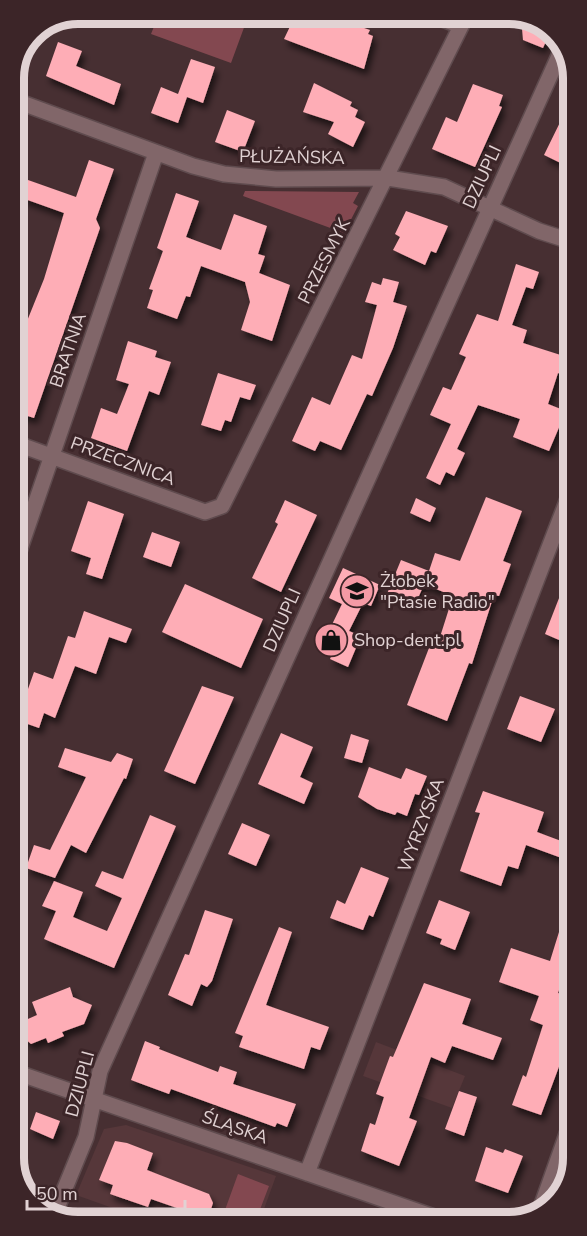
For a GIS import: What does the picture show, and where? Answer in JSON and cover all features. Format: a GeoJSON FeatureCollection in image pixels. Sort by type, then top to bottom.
{"type":"FeatureCollection","features":[{"type":"Feature","properties":{"kind":"street","name":"PRZESMYK"},"geometry":{"type":"LineString","coordinates":[[217,510],[226,500],[388,178],[462,24]]}},
{"type":"Feature","properties":{"kind":"street","name":"DZIUPLI"},"geometry":{"type":"LineString","coordinates":[[57,1207],[86,1137],[100,1071],[559,56]]}},
{"type":"Feature","properties":{"kind":"street","name":"PŁUŻAŃSKA"},"geometry":{"type":"LineString","coordinates":[[24,104],[214,172],[250,178],[388,178],[444,187],[539,231],[563,239]]}},
{"type":"Feature","properties":{"kind":"street","name":"BRATNIA"},"geometry":{"type":"LineString","coordinates":[[24,538],[156,153]]}},
{"type":"Feature","properties":{"kind":"street","name":"PRZECZNICA"},"geometry":{"type":"LineString","coordinates":[[24,446],[206,512],[217,510]]}},
{"type":"Feature","properties":{"kind":"street","name":"WYRZYSKA"},"geometry":{"type":"LineString","coordinates":[[307,1173],[563,512]]}},
{"type":"Feature","properties":{"kind":"street","name":"ŚLĄSKA"},"geometry":{"type":"LineString","coordinates":[[24,1075],[420,1212]]}},
{"type":"Feature","properties":{"kind":"street"},"geometry":{"type":"LineString","coordinates":[[544,1200],[563,1145]]}},
{"type":"Feature","properties":{"kind":"shaded area"},"geometry":{"type":"Polygon","coordinates":[[[155,24],[245,24],[231,63],[151,34],[155,24]]]}},
{"type":"Feature","properties":{"kind":"shaded area"},"geometry":{"type":"Polygon","coordinates":[[[245,191],[359,192],[353,203],[358,206],[344,233],[243,196],[245,191]]]}},
{"type":"Feature","properties":{"kind":"shaded area"},"geometry":{"type":"Polygon","coordinates":[[[376,1042],[465,1076],[452,1108],[363,1076],[376,1042]]]}},
{"type":"Feature","properties":{"kind":"shaded area"},"geometry":{"type":"Polygon","coordinates":[[[126,1125],[276,1176],[263,1212],[124,1212],[76,1195],[104,1129],[126,1125]]]}},
{"type":"Feature","properties":{"kind":"shaded area"},"geometry":{"type":"Polygon","coordinates":[[[238,1174],[269,1186],[259,1212],[224,1212],[238,1174]]]}},
{"type":"Feature","properties":{"kind":"building"},"geometry":{"type":"Polygon","coordinates":[[[291,24],[352,24],[370,30],[368,34],[373,36],[364,69],[284,39],[291,24]]]}},
{"type":"Feature","properties":{"kind":"building"},"geometry":{"type":"Polygon","coordinates":[[[522,26],[536,31],[547,40],[543,48],[523,40],[522,26]]]}},
{"type":"Feature","properties":{"kind":"building"},"geometry":{"type":"Polygon","coordinates":[[[58,42],[82,51],[76,66],[121,84],[114,105],[46,76],[58,42]]]}},
{"type":"Feature","properties":{"kind":"building"},"geometry":{"type":"Polygon","coordinates":[[[191,59],[215,67],[203,103],[187,97],[178,123],[151,113],[161,87],[178,94],[191,59]]]}},
{"type":"Feature","properties":{"kind":"building"},"geometry":{"type":"Polygon","coordinates":[[[314,83],[352,102],[350,106],[358,110],[355,117],[365,122],[353,147],[328,134],[334,122],[303,112],[314,83]]]}},
{"type":"Feature","properties":{"kind":"building"},"geometry":{"type":"Polygon","coordinates":[[[473,84],[503,95],[499,106],[502,107],[475,167],[432,149],[446,117],[457,122],[473,84]]]}},
{"type":"Feature","properties":{"kind":"building"},"geometry":{"type":"Polygon","coordinates":[[[227,110],[255,121],[243,152],[215,142],[227,110]]]}},
{"type":"Feature","properties":{"kind":"building"},"geometry":{"type":"Polygon","coordinates":[[[563,116],[563,164],[544,155],[563,116]]]}},
{"type":"Feature","properties":{"kind":"building"},"geometry":{"type":"Polygon","coordinates":[[[89,160],[114,169],[96,219],[100,228],[34,418],[24,415],[24,338],[26,332],[24,329],[44,279],[64,213],[24,199],[24,192],[28,180],[76,197],[89,160]]]}},
{"type":"Feature","properties":{"kind":"building"},"geometry":{"type":"Polygon","coordinates":[[[176,193],[199,201],[186,237],[221,250],[234,214],[267,226],[258,254],[265,256],[259,273],[290,285],[272,341],[241,330],[250,302],[245,282],[201,266],[190,297],[186,296],[177,319],[147,308],[153,290],[149,289],[163,251],[157,248],[176,193]]]}},
{"type":"Feature","properties":{"kind":"building"},"geometry":{"type":"Polygon","coordinates":[[[406,211],[448,226],[436,253],[431,251],[425,265],[393,250],[400,237],[395,234],[406,211]]]}},
{"type":"Feature","properties":{"kind":"building"},"geometry":{"type":"Polygon","coordinates":[[[516,264],[539,272],[533,289],[526,287],[512,325],[527,330],[523,343],[563,356],[563,375],[558,373],[548,404],[563,410],[563,418],[549,451],[513,437],[520,419],[478,405],[457,449],[465,453],[454,476],[446,472],[440,485],[426,478],[451,424],[430,415],[443,387],[451,390],[466,357],[459,354],[477,314],[498,321],[516,264]]]}},
{"type":"Feature","properties":{"kind":"building"},"geometry":{"type":"Polygon","coordinates":[[[383,278],[399,282],[393,302],[407,306],[393,348],[372,396],[367,394],[341,450],[320,441],[315,451],[292,441],[312,397],[330,405],[352,355],[362,359],[377,305],[365,302],[372,282],[381,285],[383,278]]]}},
{"type":"Feature","properties":{"kind":"building"},"geometry":{"type":"Polygon","coordinates":[[[128,341],[157,351],[155,357],[171,362],[159,395],[149,391],[127,451],[91,438],[101,408],[117,414],[129,384],[116,380],[128,341]]]}},
{"type":"Feature","properties":{"kind":"building"},"geometry":{"type":"Polygon","coordinates":[[[218,373],[256,385],[250,400],[240,397],[231,422],[225,420],[221,431],[201,425],[218,373]]]}},
{"type":"Feature","properties":{"kind":"building"},"geometry":{"type":"Polygon","coordinates":[[[486,497],[522,511],[503,561],[511,564],[499,596],[494,595],[472,664],[469,663],[447,721],[407,705],[434,635],[440,637],[453,596],[424,584],[415,605],[387,594],[401,560],[429,571],[435,553],[460,561],[486,497]]]}},
{"type":"Feature","properties":{"kind":"building"},"geometry":{"type":"Polygon","coordinates":[[[416,498],[436,508],[430,522],[410,513],[416,498]]]}},
{"type":"Feature","properties":{"kind":"building"},"geometry":{"type":"Polygon","coordinates":[[[285,500],[317,515],[281,592],[252,578],[278,524],[275,522],[285,500]]]}},
{"type":"Feature","properties":{"kind":"building"},"geometry":{"type":"Polygon","coordinates":[[[88,501],[124,514],[102,579],[86,574],[91,558],[71,551],[88,501]]]}},
{"type":"Feature","properties":{"kind":"building"},"geometry":{"type":"Polygon","coordinates":[[[152,532],[180,542],[171,567],[143,557],[152,532]]]}},
{"type":"Feature","properties":{"kind":"building"},"geometry":{"type":"Polygon","coordinates":[[[343,568],[380,585],[371,606],[363,603],[349,631],[361,636],[348,667],[330,659],[334,650],[322,645],[342,604],[329,598],[343,568]]]}},
{"type":"Feature","properties":{"kind":"building"},"geometry":{"type":"Polygon","coordinates":[[[185,584],[263,619],[241,668],[162,632],[185,584]]]}},
{"type":"Feature","properties":{"kind":"building"},"geometry":{"type":"Polygon","coordinates":[[[563,588],[563,642],[545,634],[563,588]]]}},
{"type":"Feature","properties":{"kind":"building"},"geometry":{"type":"Polygon","coordinates":[[[84,611],[132,629],[126,643],[109,637],[96,674],[75,666],[55,718],[44,713],[39,728],[24,723],[24,688],[28,689],[34,672],[53,679],[68,636],[75,638],[84,611]]]}},
{"type":"Feature","properties":{"kind":"building"},"geometry":{"type":"Polygon","coordinates":[[[202,686],[234,697],[195,784],[164,771],[202,686]]]}},
{"type":"Feature","properties":{"kind":"building"},"geometry":{"type":"Polygon","coordinates":[[[520,696],[555,709],[541,742],[507,729],[520,696]]]}},
{"type":"Feature","properties":{"kind":"building"},"geometry":{"type":"Polygon","coordinates":[[[281,733],[313,747],[300,777],[313,783],[304,804],[258,784],[281,733]]]}},
{"type":"Feature","properties":{"kind":"building"},"geometry":{"type":"Polygon","coordinates":[[[351,734],[369,740],[362,763],[344,758],[351,734]]]}},
{"type":"Feature","properties":{"kind":"building"},"geometry":{"type":"Polygon","coordinates":[[[65,748],[111,762],[117,753],[133,759],[126,779],[124,778],[86,853],[71,845],[55,878],[26,868],[34,845],[50,850],[86,777],[58,767],[65,748]]]}},
{"type":"Feature","properties":{"kind":"building"},"geometry":{"type":"Polygon","coordinates":[[[369,767],[401,779],[406,768],[427,776],[419,795],[415,794],[407,816],[377,809],[358,797],[369,767]]]}},
{"type":"Feature","properties":{"kind":"building"},"geometry":{"type":"Polygon","coordinates":[[[483,791],[544,812],[537,832],[563,842],[563,859],[526,845],[518,869],[508,866],[501,886],[460,871],[480,813],[475,812],[483,791]]]}},
{"type":"Feature","properties":{"kind":"building"},"geometry":{"type":"Polygon","coordinates":[[[150,815],[176,826],[114,968],[44,939],[56,911],[42,906],[54,881],[83,892],[73,917],[107,931],[122,898],[95,886],[102,871],[123,879],[150,815]]]}},
{"type":"Feature","properties":{"kind":"building"},"geometry":{"type":"Polygon","coordinates":[[[242,823],[270,835],[256,866],[228,854],[242,823]]]}},
{"type":"Feature","properties":{"kind":"building"},"geometry":{"type":"Polygon","coordinates":[[[361,867],[389,878],[373,917],[369,915],[363,930],[330,918],[337,900],[345,904],[361,867]]]}},
{"type":"Feature","properties":{"kind":"building"},"geometry":{"type":"Polygon","coordinates":[[[439,900],[470,912],[455,950],[440,944],[442,939],[426,933],[439,900]]]}},
{"type":"Feature","properties":{"kind":"building"},"geometry":{"type":"Polygon","coordinates":[[[205,910],[233,919],[212,981],[207,987],[201,984],[192,1006],[168,995],[185,954],[189,955],[205,910]]]}},
{"type":"Feature","properties":{"kind":"building"},"geometry":{"type":"Polygon","coordinates":[[[279,927],[292,932],[266,1005],[329,1027],[320,1050],[311,1047],[304,1069],[239,1047],[243,1036],[235,1033],[279,927]]]}},
{"type":"Feature","properties":{"kind":"building"},"geometry":{"type":"Polygon","coordinates":[[[559,932],[563,933],[563,978],[558,993],[563,995],[563,1056],[541,1115],[512,1105],[523,1075],[526,1077],[543,1025],[530,1020],[539,996],[499,982],[511,948],[550,961],[559,932]]]}},
{"type":"Feature","properties":{"kind":"building"},"geometry":{"type":"Polygon","coordinates":[[[424,983],[471,999],[462,1024],[502,1038],[493,1060],[452,1046],[445,1063],[431,1057],[409,1118],[417,1121],[399,1166],[361,1151],[370,1123],[375,1125],[384,1097],[376,1094],[390,1056],[393,1057],[424,983]]]}},
{"type":"Feature","properties":{"kind":"building"},"geometry":{"type":"Polygon","coordinates":[[[70,987],[73,997],[92,1005],[84,1024],[62,1032],[64,1036],[48,1043],[46,1038],[31,1044],[24,1038],[24,1021],[37,1015],[32,1002],[70,987]]]}},
{"type":"Feature","properties":{"kind":"building"},"geometry":{"type":"Polygon","coordinates":[[[145,1041],[160,1047],[159,1049],[218,1072],[220,1066],[237,1072],[233,1084],[296,1104],[287,1127],[277,1123],[275,1127],[171,1089],[169,1094],[131,1080],[145,1041]]]}},
{"type":"Feature","properties":{"kind":"building"},"geometry":{"type":"Polygon","coordinates":[[[459,1091],[477,1097],[464,1136],[445,1129],[459,1091]]]}},
{"type":"Feature","properties":{"kind":"building"},"geometry":{"type":"Polygon","coordinates":[[[36,1112],[60,1121],[53,1139],[30,1129],[36,1112]]]}},
{"type":"Feature","properties":{"kind":"building"},"geometry":{"type":"Polygon","coordinates":[[[115,1141],[127,1143],[153,1153],[147,1170],[209,1194],[213,1203],[210,1212],[188,1212],[151,1199],[148,1207],[110,1194],[113,1185],[99,1180],[115,1141]]]}},
{"type":"Feature","properties":{"kind":"building"},"geometry":{"type":"Polygon","coordinates":[[[486,1147],[503,1153],[505,1149],[523,1156],[508,1193],[475,1181],[486,1147]]]}},
{"type":"Feature","properties":{"kind":"place","name":"Żłobek \"Ptasie Radio\""},"geometry":{"type":"Point","coordinates":[357,591]}},
{"type":"Feature","properties":{"kind":"place","name":"Shop-dent.pl"},"geometry":{"type":"Point","coordinates":[331,640]}}]}
